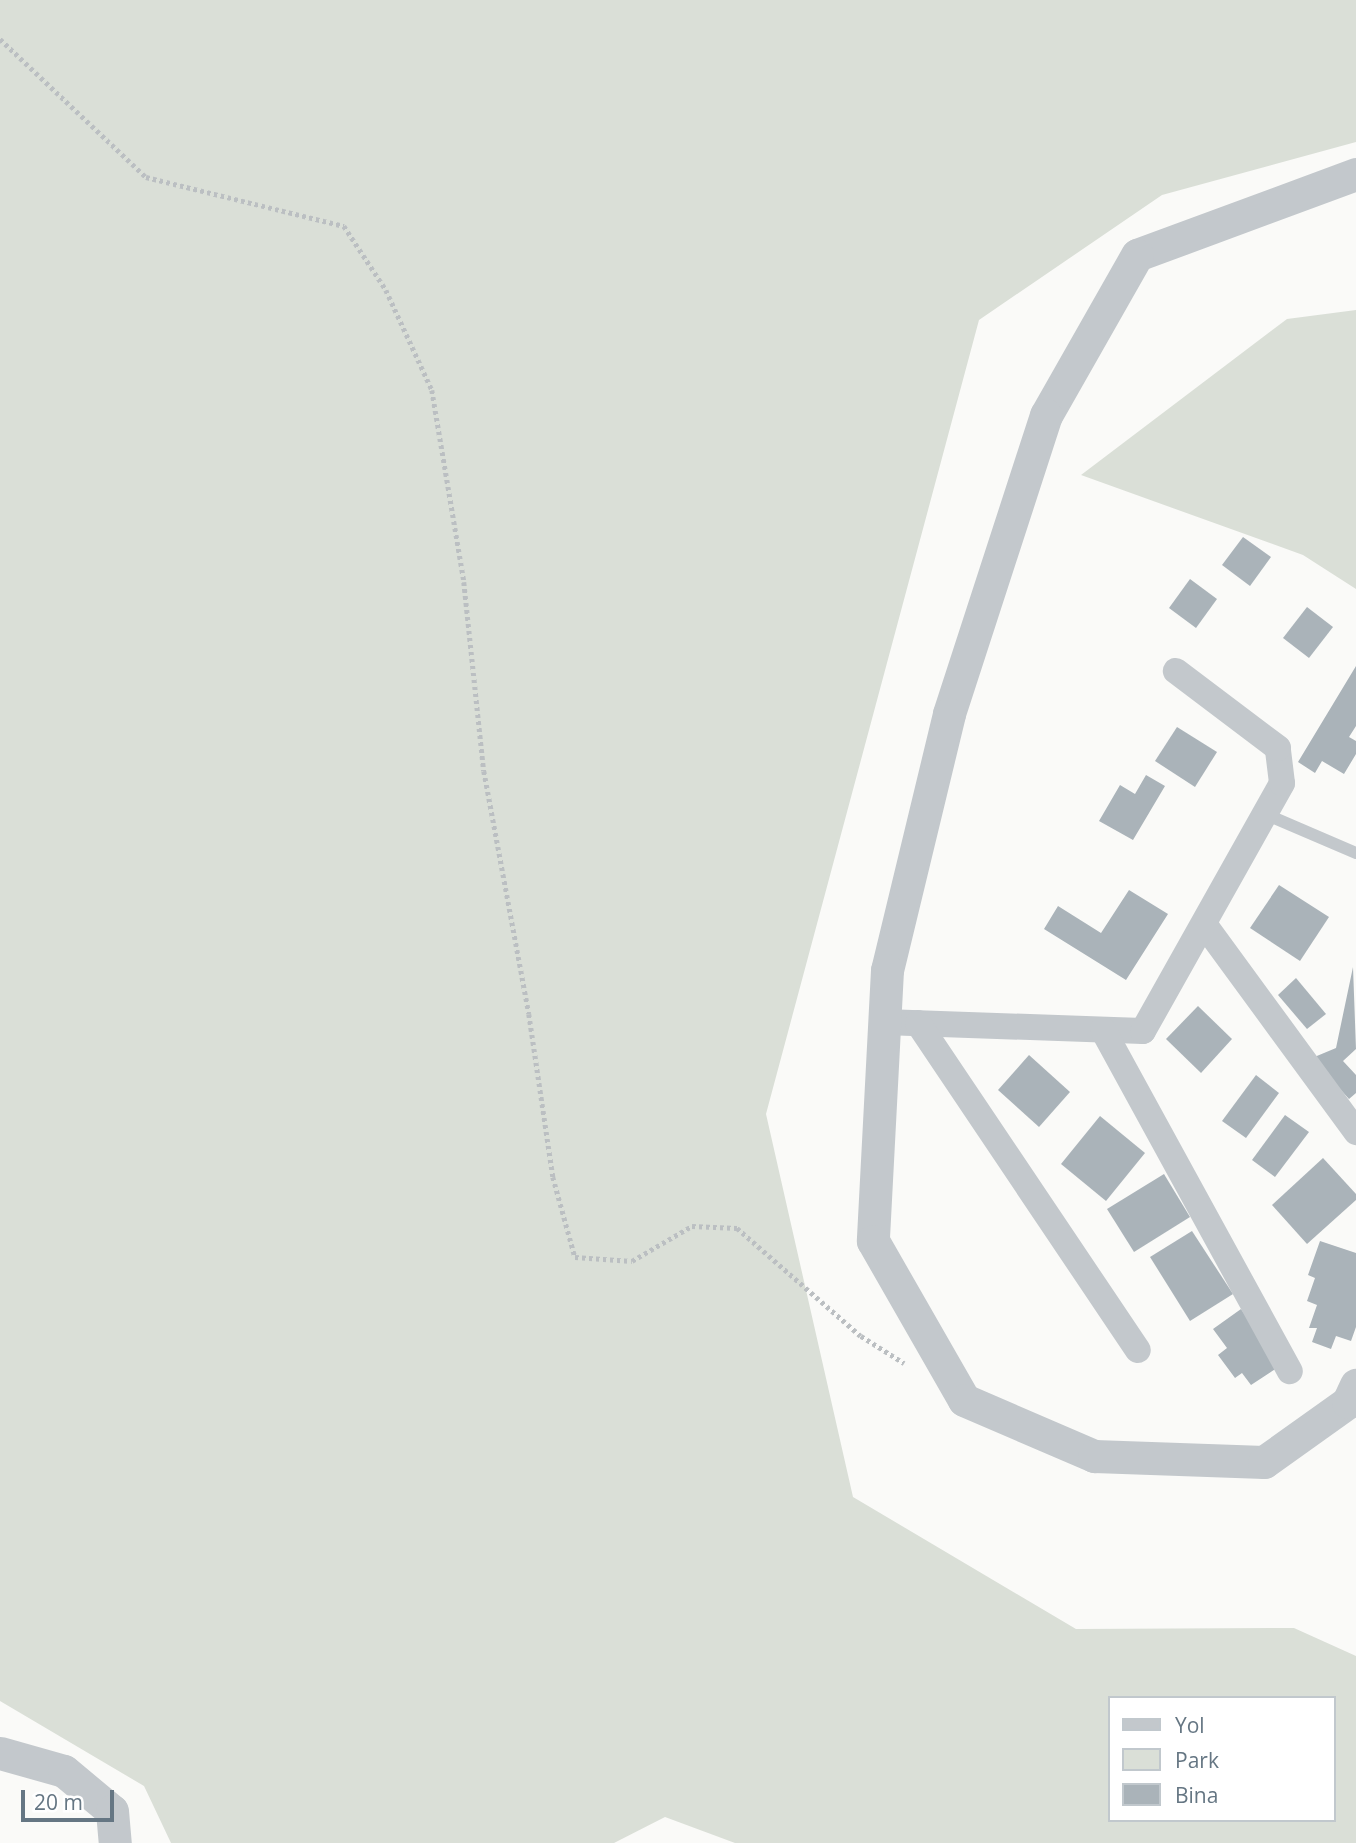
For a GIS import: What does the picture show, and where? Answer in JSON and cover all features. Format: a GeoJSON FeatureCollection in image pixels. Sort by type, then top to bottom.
{"type":"FeatureCollection","features":[{"type":"Feature","properties":{"kind":"street"},"geometry":{"type":"LineString","coordinates":[[1356,174],[1137,255],[1046,415],[949,714],[887,970],[873,1241],[964,1400],[1094,1456],[1264,1462],[1348,1402],[1356,1385]]}},
{"type":"Feature","properties":{"kind":"street"},"geometry":{"type":"LineString","coordinates":[[884,1022],[1143,1031],[1282,783],[1278,748],[1176,670]]}},
{"type":"Feature","properties":{"kind":"street"},"geometry":{"type":"LineString","coordinates":[[1204,924],[1356,1132]]}},
{"type":"Feature","properties":{"kind":"street"},"geometry":{"type":"LineString","coordinates":[[918,1023],[1138,1350]]}},
{"type":"Feature","properties":{"kind":"street"},"geometry":{"type":"LineString","coordinates":[[1103,1030],[1290,1371]]}},
{"type":"Feature","properties":{"kind":"street"},"geometry":{"type":"LineString","coordinates":[[0,1753],[64,1771],[111,1811],[115,1843]]}},
{"type":"Feature","properties":{"kind":"lane"},"geometry":{"type":"LineString","coordinates":[[1265,814],[1356,853]]}},
{"type":"Feature","properties":{"kind":"path"},"geometry":{"type":"LineString","coordinates":[[0,40],[146,177],[344,226],[386,290],[432,390],[464,582],[484,771],[529,1014],[553,1177],[575,1257],[632,1261],[692,1226],[737,1228],[860,1336],[907,1364]]}},
{"type":"Feature","properties":{"kind":"green space"},"geometry":{"type":"Polygon","coordinates":[[[0,0],[1356,0],[1356,142],[1162,195],[979,320],[766,1114],[853,1497],[1076,1629],[1294,1628],[1356,1656],[1356,1843],[735,1843],[665,1817],[614,1843],[171,1843],[144,1786],[0,1701],[0,0]]]}},
{"type":"Feature","properties":{"kind":"green space"},"geometry":{"type":"Polygon","coordinates":[[[1356,310],[1356,589],[1303,555],[1081,475],[1287,319],[1356,310]]]}},
{"type":"Feature","properties":{"kind":"building"},"geometry":{"type":"Polygon","coordinates":[[[1243,537],[1271,557],[1250,586],[1222,565],[1243,537]]]}},
{"type":"Feature","properties":{"kind":"building"},"geometry":{"type":"Polygon","coordinates":[[[1190,579],[1217,599],[1196,628],[1169,608],[1190,579]]]}},
{"type":"Feature","properties":{"kind":"building"},"geometry":{"type":"Polygon","coordinates":[[[1307,607],[1333,627],[1309,658],[1283,638],[1307,607]]]}},
{"type":"Feature","properties":{"kind":"building"},"geometry":{"type":"Polygon","coordinates":[[[1356,666],[1356,726],[1349,737],[1356,741],[1356,754],[1344,774],[1322,761],[1315,773],[1298,762],[1356,666]]]}},
{"type":"Feature","properties":{"kind":"building"},"geometry":{"type":"Polygon","coordinates":[[[1177,727],[1217,752],[1195,787],[1155,761],[1177,727]]]}},
{"type":"Feature","properties":{"kind":"building"},"geometry":{"type":"Polygon","coordinates":[[[1146,775],[1165,786],[1133,840],[1099,821],[1120,785],[1135,794],[1146,775]]]}},
{"type":"Feature","properties":{"kind":"building"},"geometry":{"type":"Polygon","coordinates":[[[1279,885],[1329,917],[1300,961],[1250,928],[1279,885]]]}},
{"type":"Feature","properties":{"kind":"building"},"geometry":{"type":"Polygon","coordinates":[[[1129,890],[1168,914],[1126,980],[1044,929],[1058,906],[1101,933],[1129,890]]]}},
{"type":"Feature","properties":{"kind":"building"},"geometry":{"type":"Polygon","coordinates":[[[1353,967],[1356,1049],[1343,1061],[1356,1075],[1356,1093],[1349,1099],[1312,1058],[1336,1048],[1353,967]]]}},
{"type":"Feature","properties":{"kind":"building"},"geometry":{"type":"Polygon","coordinates":[[[1296,978],[1326,1014],[1307,1029],[1278,995],[1296,978]]]}},
{"type":"Feature","properties":{"kind":"building"},"geometry":{"type":"Polygon","coordinates":[[[1198,1006],[1232,1039],[1201,1073],[1166,1039],[1198,1006]]]}},
{"type":"Feature","properties":{"kind":"building"},"geometry":{"type":"Polygon","coordinates":[[[1029,1055],[1070,1092],[1039,1127],[998,1090],[1029,1055]]]}},
{"type":"Feature","properties":{"kind":"building"},"geometry":{"type":"Polygon","coordinates":[[[1256,1075],[1279,1093],[1246,1138],[1222,1121],[1256,1075]]]}},
{"type":"Feature","properties":{"kind":"building"},"geometry":{"type":"Polygon","coordinates":[[[1285,1115],[1309,1132],[1275,1177],[1252,1160],[1285,1115]]]}},
{"type":"Feature","properties":{"kind":"building"},"geometry":{"type":"Polygon","coordinates":[[[1100,1116],[1145,1153],[1106,1201],[1061,1164],[1100,1116]]]}},
{"type":"Feature","properties":{"kind":"building"},"geometry":{"type":"Polygon","coordinates":[[[1323,1158],[1356,1194],[1356,1200],[1307,1244],[1272,1205],[1323,1158]]]}},
{"type":"Feature","properties":{"kind":"building"},"geometry":{"type":"Polygon","coordinates":[[[1164,1174],[1190,1217],[1134,1252],[1107,1209],[1164,1174]]]}},
{"type":"Feature","properties":{"kind":"building"},"geometry":{"type":"Polygon","coordinates":[[[1192,1231],[1233,1294],[1190,1321],[1150,1257],[1192,1231]]]}},
{"type":"Feature","properties":{"kind":"building"},"geometry":{"type":"Polygon","coordinates":[[[1320,1241],[1356,1253],[1356,1327],[1351,1341],[1336,1336],[1331,1349],[1312,1342],[1317,1328],[1309,1328],[1317,1305],[1307,1301],[1315,1278],[1308,1275],[1320,1241]]]}},
{"type":"Feature","properties":{"kind":"building"},"geometry":{"type":"Polygon","coordinates":[[[1241,1309],[1280,1366],[1251,1385],[1242,1373],[1235,1378],[1218,1355],[1227,1348],[1213,1329],[1241,1309]]]}}]}
